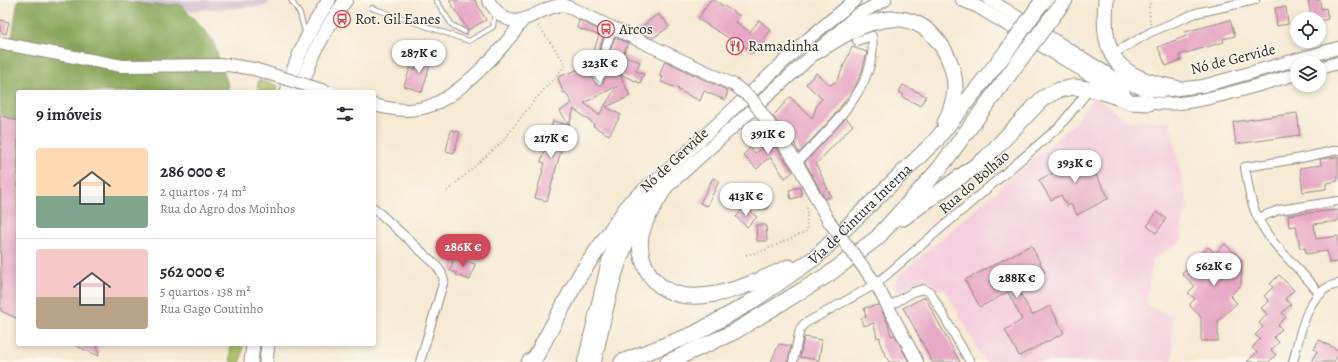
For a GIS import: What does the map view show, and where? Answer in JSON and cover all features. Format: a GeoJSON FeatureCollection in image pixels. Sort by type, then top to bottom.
{"type":"FeatureCollection","features":[{"type":"Feature","properties":{"kind":"highway","name":"Via de Cintura Interna"},"geometry":{"type":"LineString","coordinates":[[668,362],[734,332],[829,274],[877,238],[939,169],[1065,0]]}},
{"type":"Feature","properties":{"kind":"highway"},"geometry":{"type":"LineString","coordinates":[[1106,0],[1106,39],[1111,55],[1122,68],[1136,78],[1176,88]]}},
{"type":"Feature","properties":{"kind":"highway","name":"Via de Cintura Interna"},"geometry":{"type":"LineString","coordinates":[[622,362],[694,334],[748,304],[816,257],[936,140],[1006,51],[1042,1]]}},
{"type":"Feature","properties":{"kind":"highway"},"geometry":{"type":"LineString","coordinates":[[816,52],[870,22],[891,19],[912,21],[929,32],[944,50],[953,72],[955,93],[947,118],[936,140]]}},
{"type":"Feature","properties":{"kind":"highway"},"geometry":{"type":"LineString","coordinates":[[877,238],[985,159],[1043,98],[1059,90],[1074,87],[1100,90],[1132,102],[1149,103]]}},
{"type":"Feature","properties":{"kind":"highway"},"geometry":{"type":"LineString","coordinates":[[659,186],[642,230],[639,242],[641,259],[652,278],[670,292],[688,297],[709,295],[761,281],[816,257]]}},
{"type":"Feature","properties":{"kind":"highway"},"geometry":{"type":"LineString","coordinates":[[529,362],[535,358],[580,275],[630,203],[659,186]]}},
{"type":"Feature","properties":{"kind":"highway"},"geometry":{"type":"LineString","coordinates":[[696,362],[714,350],[734,332]]}},
{"type":"Feature","properties":{"kind":"main road"},"geometry":{"type":"LineString","coordinates":[[288,90],[295,66],[306,40],[329,0]]}},
{"type":"Feature","properties":{"kind":"main road"},"geometry":{"type":"LineString","coordinates":[[301,90],[324,31],[346,0]]}},
{"type":"Feature","properties":{"kind":"main road"},"geometry":{"type":"LineString","coordinates":[[488,0],[495,12],[505,18],[528,19]]}},
{"type":"Feature","properties":{"kind":"main road","name":"Nó de Gervide"},"geometry":{"type":"LineString","coordinates":[[584,362],[608,261],[628,220],[659,186],[808,39],[856,0]]}},
{"type":"Feature","properties":{"kind":"main road","name":"Nó de Gervide"},"geometry":{"type":"LineString","coordinates":[[595,362],[618,265],[636,224],[650,204],[659,186],[858,15],[885,0]]}},
{"type":"Feature","properties":{"kind":"main road","name":"Nó de Gervide"},"geometry":{"type":"LineString","coordinates":[[962,0],[978,8],[1106,85],[1149,103],[1172,103],[1208,98],[1290,76]]}},
{"type":"Feature","properties":{"kind":"main road","name":"Nó de Gervide"},"geometry":{"type":"LineString","coordinates":[[990,0],[1116,79],[1144,89],[1161,90],[1203,86],[1338,48]]}},
{"type":"Feature","properties":{"kind":"main road"},"geometry":{"type":"LineString","coordinates":[[376,106],[394,110],[423,108],[446,99],[470,79],[528,19],[564,3],[734,85],[751,98],[797,163],[828,220],[876,284],[917,362]]}},
{"type":"Feature","properties":{"kind":"main road"},"geometry":{"type":"LineString","coordinates":[[1,47],[122,66],[229,65],[254,69],[322,90]]}},
{"type":"Feature","properties":{"kind":"main road"},"geometry":{"type":"LineString","coordinates":[[1326,66],[1338,63]]}},
{"type":"Feature","properties":{"kind":"main road"},"geometry":{"type":"LineString","coordinates":[[251,362],[253,346]]}},
{"type":"Feature","properties":{"kind":"main road"},"geometry":{"type":"LineString","coordinates":[[266,362],[268,346]]}},
{"type":"Feature","properties":{"kind":"street"},"geometry":{"type":"LineString","coordinates":[[1116,52],[1151,32],[1196,13],[1255,0]]}},
{"type":"Feature","properties":{"kind":"street"},"geometry":{"type":"LineString","coordinates":[[599,80],[596,76],[613,27]]}},
{"type":"Feature","properties":{"kind":"street"},"geometry":{"type":"LineString","coordinates":[[797,163],[846,111],[860,89],[874,49],[872,36],[857,41]]}},
{"type":"Feature","properties":{"kind":"street","name":"Rua do Bolhão"},"geometry":{"type":"LineString","coordinates":[[793,362],[800,330],[804,324],[876,284],[1059,127],[1085,95]]}},
{"type":"Feature","properties":{"kind":"street"},"geometry":{"type":"LineString","coordinates":[[1320,295],[1308,279],[1275,244],[1258,218],[1250,196],[1245,167],[1296,159],[1338,150]]}},
{"type":"Feature","properties":{"kind":"street"},"geometry":{"type":"LineString","coordinates":[[1258,218],[1279,210],[1338,201]]}},
{"type":"Feature","properties":{"kind":"street"},"geometry":{"type":"LineString","coordinates":[[376,210],[436,264],[444,280],[420,362]]}},
{"type":"Feature","properties":{"kind":"street"},"geometry":{"type":"LineString","coordinates":[[1293,362],[1308,307],[1329,285],[1338,284]]}},
{"type":"Feature","properties":{"kind":"street"},"geometry":{"type":"LineString","coordinates":[[888,307],[913,292],[923,289],[930,292],[970,362]]}},
{"type":"Feature","properties":{"kind":"lane"},"geometry":{"type":"LineString","coordinates":[[291,0],[304,24],[306,40]]}},
{"type":"Feature","properties":{"kind":"lane"},"geometry":{"type":"LineString","coordinates":[[436,0],[452,25],[465,32]]}},
{"type":"Feature","properties":{"kind":"lane"},"geometry":{"type":"LineString","coordinates":[[372,8],[469,41],[493,27],[495,12]]}},
{"type":"Feature","properties":{"kind":"path"},"geometry":{"type":"LineString","coordinates":[[1151,0],[1149,7],[1151,32]]}},
{"type":"Feature","properties":{"kind":"path"},"geometry":{"type":"LineString","coordinates":[[447,191],[503,141],[533,102],[565,66],[564,62],[528,19]]}},
{"type":"Feature","properties":{"kind":"path"},"geometry":{"type":"LineString","coordinates":[[746,255],[763,251],[807,231],[807,200],[813,193]]}},
{"type":"Feature","properties":{"kind":"shaded area"},"geometry":{"type":"Polygon","coordinates":[[[134,0],[270,0],[266,6],[186,11],[134,0]]]}},
{"type":"Feature","properties":{"kind":"shaded area"},"geometry":{"type":"Polygon","coordinates":[[[1094,96],[1127,121],[1170,121],[1188,209],[1183,217],[1181,242],[1153,259],[1146,303],[1156,310],[1172,316],[1173,362],[985,362],[945,289],[935,289],[931,282],[920,280],[896,294],[894,284],[898,276],[1072,126],[1094,96]]]}},
{"type":"Feature","properties":{"kind":"green space"},"geometry":{"type":"Polygon","coordinates":[[[18,0],[120,0],[154,5],[180,4],[212,39],[229,90],[16,90],[16,226],[0,224],[0,52],[12,37],[18,0]]]}},
{"type":"Feature","properties":{"kind":"green space"},"geometry":{"type":"Polygon","coordinates":[[[258,80],[278,86],[277,90],[258,90],[258,80]]]}},
{"type":"Feature","properties":{"kind":"green space"},"geometry":{"type":"Polygon","coordinates":[[[230,346],[243,346],[241,362],[231,362],[230,346]]]}},
{"type":"Feature","properties":{"kind":"building"},"geometry":{"type":"Polygon","coordinates":[[[449,0],[475,0],[486,20],[468,30],[449,0]]]}},
{"type":"Feature","properties":{"kind":"building"},"geometry":{"type":"Polygon","coordinates":[[[710,0],[714,0],[740,16],[736,22],[750,32],[759,20],[771,30],[753,53],[744,46],[738,53],[728,46],[732,40],[698,19],[710,0]]]}},
{"type":"Feature","properties":{"kind":"building"},"geometry":{"type":"Polygon","coordinates":[[[1308,0],[1320,0],[1321,9],[1326,8],[1328,19],[1326,19],[1326,12],[1311,12],[1308,0]]]}},
{"type":"Feature","properties":{"kind":"building"},"geometry":{"type":"Polygon","coordinates":[[[1286,7],[1288,24],[1277,26],[1275,8],[1286,7]]]}},
{"type":"Feature","properties":{"kind":"building"},"geometry":{"type":"Polygon","coordinates":[[[658,14],[662,19],[663,18],[669,27],[653,38],[636,31],[658,14]]]}},
{"type":"Feature","properties":{"kind":"building"},"geometry":{"type":"Polygon","coordinates":[[[0,20],[9,22],[6,34],[0,32],[0,20]]]}},
{"type":"Feature","properties":{"kind":"building"},"geometry":{"type":"Polygon","coordinates":[[[579,20],[605,33],[591,73],[596,85],[604,82],[602,74],[615,37],[628,43],[623,55],[640,62],[636,71],[644,74],[640,83],[620,74],[630,96],[606,107],[621,115],[609,135],[593,126],[594,124],[574,109],[569,125],[560,111],[572,103],[565,92],[563,93],[558,77],[577,70],[579,61],[590,63],[599,35],[577,28],[579,20]],[[617,86],[584,103],[599,115],[617,86]]]}},
{"type":"Feature","properties":{"kind":"building"},"geometry":{"type":"Polygon","coordinates":[[[1230,20],[1235,36],[1223,39],[1224,42],[1179,55],[1181,60],[1166,66],[1158,47],[1186,36],[1185,32],[1230,20]]]}},
{"type":"Feature","properties":{"kind":"building"},"geometry":{"type":"Polygon","coordinates":[[[852,47],[867,52],[862,71],[855,87],[832,118],[799,153],[793,140],[791,141],[773,116],[790,97],[812,118],[818,103],[822,99],[806,84],[816,73],[830,85],[837,81],[852,47]]]}},
{"type":"Feature","properties":{"kind":"building"},"geometry":{"type":"Polygon","coordinates":[[[420,53],[432,57],[422,92],[404,86],[410,68],[415,70],[420,53]]]}},
{"type":"Feature","properties":{"kind":"building"},"geometry":{"type":"Polygon","coordinates":[[[665,61],[728,91],[725,100],[704,91],[700,101],[678,90],[679,89],[661,82],[663,77],[659,76],[665,61]]]}},
{"type":"Feature","properties":{"kind":"building"},"geometry":{"type":"Polygon","coordinates":[[[903,85],[926,96],[921,106],[902,97],[904,95],[899,92],[903,85]]]}},
{"type":"Feature","properties":{"kind":"building"},"geometry":{"type":"Polygon","coordinates":[[[1297,113],[1300,135],[1236,144],[1233,122],[1297,113]]]}},
{"type":"Feature","properties":{"kind":"building"},"geometry":{"type":"Polygon","coordinates":[[[0,115],[16,120],[16,318],[1,311],[0,115]]]}},
{"type":"Feature","properties":{"kind":"building"},"geometry":{"type":"Polygon","coordinates":[[[846,118],[853,125],[816,164],[831,196],[825,199],[805,162],[846,118]]]}},
{"type":"Feature","properties":{"kind":"building"},"geometry":{"type":"Polygon","coordinates":[[[553,121],[568,125],[547,201],[535,198],[545,163],[541,162],[553,121]]]}},
{"type":"Feature","properties":{"kind":"building"},"geometry":{"type":"Polygon","coordinates":[[[761,125],[793,172],[785,178],[771,158],[766,160],[757,169],[743,155],[750,148],[755,153],[767,144],[756,129],[761,125]]]}},
{"type":"Feature","properties":{"kind":"building"},"geometry":{"type":"Polygon","coordinates":[[[451,130],[460,132],[454,153],[446,151],[451,130]]]}},
{"type":"Feature","properties":{"kind":"building"},"geometry":{"type":"Polygon","coordinates":[[[1079,151],[1093,176],[1096,175],[1109,198],[1077,215],[1071,204],[1067,206],[1061,195],[1051,200],[1039,180],[1058,170],[1055,164],[1079,151]]]}},
{"type":"Feature","properties":{"kind":"building"},"geometry":{"type":"Polygon","coordinates":[[[1338,157],[1338,181],[1326,183],[1326,189],[1303,192],[1300,168],[1321,165],[1320,159],[1338,157]]]}},
{"type":"Feature","properties":{"kind":"building"},"geometry":{"type":"Polygon","coordinates":[[[713,178],[719,181],[707,206],[700,203],[713,178]]]}},
{"type":"Feature","properties":{"kind":"building"},"geometry":{"type":"Polygon","coordinates":[[[800,187],[802,196],[791,199],[789,190],[800,187]]]}},
{"type":"Feature","properties":{"kind":"building"},"geometry":{"type":"Polygon","coordinates":[[[768,197],[768,209],[754,209],[754,201],[768,197]]]}},
{"type":"Feature","properties":{"kind":"building"},"geometry":{"type":"Polygon","coordinates":[[[745,206],[757,217],[747,227],[736,217],[745,206]]]}},
{"type":"Feature","properties":{"kind":"building"},"geometry":{"type":"Polygon","coordinates":[[[1338,210],[1338,221],[1314,224],[1316,239],[1338,236],[1338,262],[1329,263],[1327,251],[1306,254],[1305,248],[1300,248],[1296,226],[1289,227],[1288,215],[1338,210]]]}},
{"type":"Feature","properties":{"kind":"building"},"geometry":{"type":"Polygon","coordinates":[[[1157,212],[1166,219],[1156,233],[1147,226],[1157,212]]]}},
{"type":"Feature","properties":{"kind":"building"},"geometry":{"type":"Polygon","coordinates":[[[756,225],[766,225],[767,241],[757,241],[756,225]]]}},
{"type":"Feature","properties":{"kind":"building"},"geometry":{"type":"Polygon","coordinates":[[[1225,244],[1242,260],[1241,285],[1230,296],[1237,303],[1218,321],[1218,341],[1201,341],[1201,317],[1191,307],[1190,304],[1195,299],[1188,293],[1195,286],[1182,274],[1208,247],[1215,253],[1225,244]]]}},
{"type":"Feature","properties":{"kind":"building"},"geometry":{"type":"Polygon","coordinates":[[[1031,245],[1045,272],[1017,287],[1032,315],[1050,306],[1064,333],[1019,356],[1005,330],[1022,320],[1008,292],[980,307],[965,280],[1031,245]]]}},
{"type":"Feature","properties":{"kind":"building"},"geometry":{"type":"Polygon","coordinates":[[[454,257],[475,264],[470,280],[450,271],[454,257]]]}},
{"type":"Feature","properties":{"kind":"building"},"geometry":{"type":"Polygon","coordinates":[[[1279,275],[1294,290],[1285,299],[1291,304],[1282,313],[1286,317],[1278,325],[1282,329],[1274,337],[1279,342],[1271,350],[1276,355],[1269,362],[1247,362],[1257,352],[1252,348],[1260,339],[1255,335],[1263,327],[1259,323],[1267,314],[1261,308],[1269,301],[1264,296],[1273,287],[1270,284],[1279,275]]]}},
{"type":"Feature","properties":{"kind":"building"},"geometry":{"type":"Polygon","coordinates":[[[925,297],[960,362],[932,362],[903,308],[925,297]]]}},
{"type":"Feature","properties":{"kind":"building"},"geometry":{"type":"Polygon","coordinates":[[[879,305],[888,324],[891,336],[895,335],[909,362],[889,362],[881,346],[880,337],[877,338],[874,323],[863,326],[861,318],[866,317],[864,308],[879,305]]]}},
{"type":"Feature","properties":{"kind":"building"},"geometry":{"type":"Polygon","coordinates":[[[804,337],[822,340],[819,360],[800,357],[804,337]]]}},
{"type":"Feature","properties":{"kind":"building"},"geometry":{"type":"Polygon","coordinates":[[[1319,340],[1338,350],[1338,355],[1334,362],[1311,362],[1317,351],[1314,349],[1319,340]]]}},
{"type":"Feature","properties":{"kind":"building"},"geometry":{"type":"Polygon","coordinates":[[[779,344],[791,346],[788,362],[771,362],[779,344]]]}},
{"type":"Feature","properties":{"kind":"building"},"geometry":{"type":"Polygon","coordinates":[[[76,346],[97,346],[99,356],[76,346]]]}},
{"type":"Feature","properties":{"kind":"place","name":"Rot. Gil Eanes"},"geometry":{"type":"Point","coordinates":[342,19]}},
{"type":"Feature","properties":{"kind":"place","name":"Arcos"},"geometry":{"type":"Point","coordinates":[606,29]}},
{"type":"Feature","properties":{"kind":"place","name":"Ramadinha"},"geometry":{"type":"Point","coordinates":[735,46]}}]}
